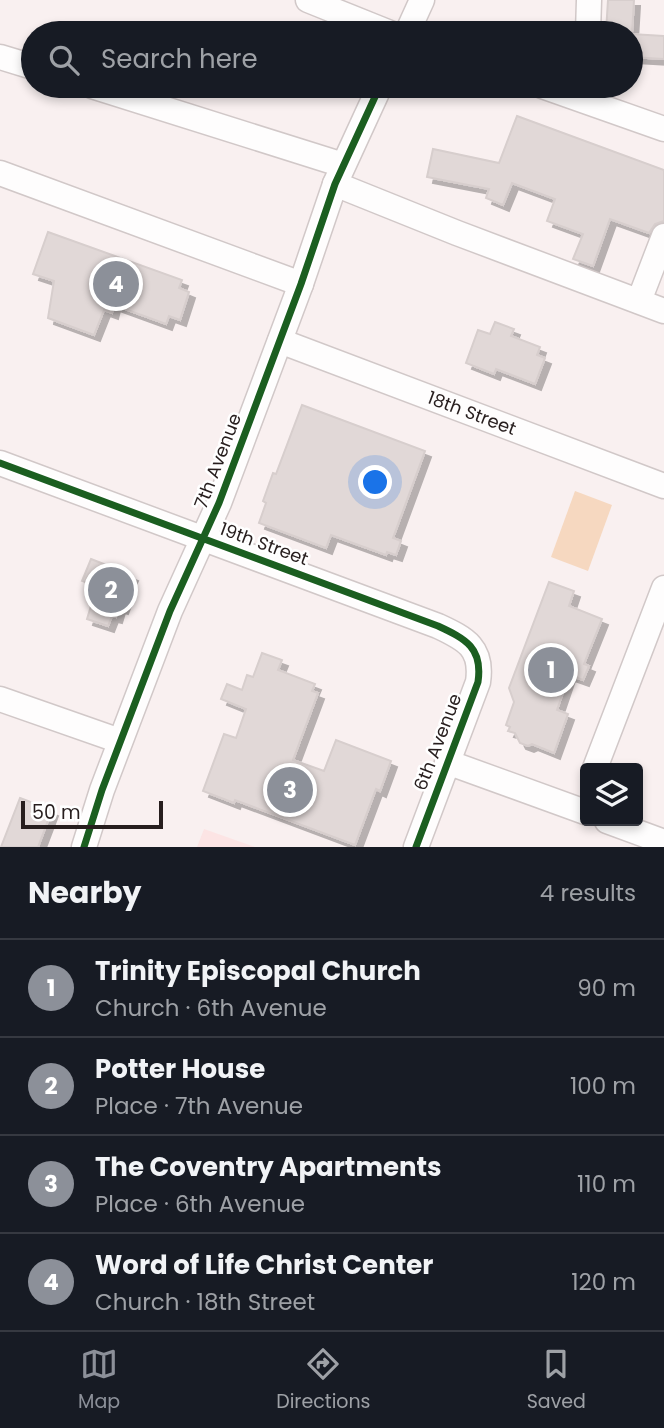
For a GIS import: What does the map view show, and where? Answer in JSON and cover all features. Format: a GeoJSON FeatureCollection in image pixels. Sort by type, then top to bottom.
{"type":"FeatureCollection","features":[{"type":"Feature","properties":{"kind":"street"},"geometry":{"type":"LineString","coordinates":[[308,0],[360,21]]}},
{"type":"Feature","properties":{"kind":"street"},"geometry":{"type":"LineString","coordinates":[[412,21],[422,0]]}},
{"type":"Feature","properties":{"kind":"street"},"geometry":{"type":"LineString","coordinates":[[588,21],[589,0]]}},
{"type":"Feature","properties":{"kind":"street"},"geometry":{"type":"LineString","coordinates":[[0,57],[21,63]]}},
{"type":"Feature","properties":{"kind":"street"},"geometry":{"type":"LineString","coordinates":[[125,98],[340,175],[457,233],[664,311]]}},
{"type":"Feature","properties":{"kind":"street","name":"7th Avenue"},"geometry":{"type":"LineString","coordinates":[[83,847],[170,611],[219,503],[340,175],[375,98]]}},
{"type":"Feature","properties":{"kind":"street"},"geometry":{"type":"LineString","coordinates":[[591,98],[664,130]]}},
{"type":"Feature","properties":{"kind":"street"},"geometry":{"type":"LineString","coordinates":[[0,173],[301,284]]}},
{"type":"Feature","properties":{"kind":"street"},"geometry":{"type":"LineString","coordinates":[[639,301],[664,236]]}},
{"type":"Feature","properties":{"kind":"street","name":"18th Street"},"geometry":{"type":"LineString","coordinates":[[280,341],[664,486]]}},
{"type":"Feature","properties":{"kind":"street","name":"19th Street"},"geometry":{"type":"LineString","coordinates":[[0,463],[438,625],[456,634],[473,649]]}},
{"type":"Feature","properties":{"kind":"street"},"geometry":{"type":"LineString","coordinates":[[597,763],[664,589]]}},
{"type":"Feature","properties":{"kind":"street","name":"6th Avenue"},"geometry":{"type":"LineString","coordinates":[[416,847],[478,682],[478,658],[473,649]]}},
{"type":"Feature","properties":{"kind":"street"},"geometry":{"type":"LineString","coordinates":[[0,699],[120,741]]}},
{"type":"Feature","properties":{"kind":"street"},"geometry":{"type":"LineString","coordinates":[[447,762],[580,805]]}},
{"type":"Feature","properties":{"kind":"street"},"geometry":{"type":"LineString","coordinates":[[621,826],[664,842]]}},
{"type":"Feature","properties":{"kind":"shaded area"},"geometry":{"type":"Polygon","coordinates":[[[575,491],[612,505],[588,571],[551,557],[575,491]]]}},
{"type":"Feature","properties":{"kind":"shaded area"},"geometry":{"type":"Polygon","coordinates":[[[204,829],[255,847],[197,847],[204,829]]]}},
{"type":"Feature","properties":{"kind":"building"},"geometry":{"type":"Polygon","coordinates":[[[608,0],[634,0],[633,21],[607,21],[608,0]]]}},
{"type":"Feature","properties":{"kind":"building"},"geometry":{"type":"Polygon","coordinates":[[[643,35],[664,36],[664,59],[643,58],[643,35]]]}},
{"type":"Feature","properties":{"kind":"building"},"geometry":{"type":"Polygon","coordinates":[[[517,116],[664,170],[664,221],[655,224],[649,233],[610,219],[593,266],[573,259],[583,234],[547,221],[555,199],[512,183],[503,205],[486,198],[489,189],[427,177],[433,149],[499,163],[517,116]]]}},
{"type":"Feature","properties":{"kind":"building"},"geometry":{"type":"Polygon","coordinates":[[[48,232],[182,280],[179,288],[189,292],[180,320],[169,316],[166,324],[114,305],[112,313],[104,310],[94,335],[48,318],[54,281],[33,274],[48,232]]]}},
{"type":"Feature","properties":{"kind":"building"},"geometry":{"type":"Polygon","coordinates":[[[495,322],[514,329],[511,336],[540,347],[537,355],[545,358],[535,384],[496,369],[494,374],[466,363],[478,330],[490,334],[495,322]]]}},
{"type":"Feature","properties":{"kind":"building"},"geometry":{"type":"Polygon","coordinates":[[[302,405],[425,451],[393,538],[401,541],[396,555],[387,552],[386,555],[331,535],[326,548],[259,523],[273,473],[276,474],[302,405]]]}},
{"type":"Feature","properties":{"kind":"building"},"geometry":{"type":"Polygon","coordinates":[[[91,559],[132,575],[122,608],[119,607],[116,617],[112,616],[108,626],[87,619],[97,586],[82,581],[91,559]]]}},
{"type":"Feature","properties":{"kind":"building"},"geometry":{"type":"Polygon","coordinates":[[[549,582],[574,591],[569,606],[602,619],[584,664],[589,666],[583,680],[569,675],[557,710],[568,714],[554,753],[532,744],[528,746],[520,743],[515,733],[508,731],[510,727],[506,725],[514,702],[509,688],[549,582]]]}},
{"type":"Feature","properties":{"kind":"building"},"geometry":{"type":"Polygon","coordinates":[[[262,653],[282,660],[278,670],[315,684],[312,691],[318,693],[293,760],[324,771],[336,740],[391,761],[380,791],[376,789],[355,845],[235,800],[234,803],[203,791],[224,734],[236,738],[246,709],[221,699],[227,684],[242,690],[247,675],[253,677],[262,653]]]}},
{"type":"Feature","properties":{"kind":"building"},"geometry":{"type":"Polygon","coordinates":[[[20,798],[52,810],[38,847],[1,847],[20,798]]]}},
{"type":"Feature","properties":{"kind":"cycle path"},"geometry":{"type":"LineString","coordinates":[[84,847],[102,790],[170,611],[219,503],[301,284],[335,184],[374,98]]}},
{"type":"Feature","properties":{"kind":"cycle path"},"geometry":{"type":"LineString","coordinates":[[0,463],[438,626],[464,640],[478,661],[478,682],[416,847]]}},
{"type":"Feature","properties":{"kind":"place","name":"Word of Life Christ Center"},"geometry":{"type":"Point","coordinates":[116,284]}},
{"type":"Feature","properties":{"kind":"place","name":"Potter House"},"geometry":{"type":"Point","coordinates":[111,590]}},
{"type":"Feature","properties":{"kind":"place","name":"Trinity Episcopal Church"},"geometry":{"type":"Point","coordinates":[551,670]}},
{"type":"Feature","properties":{"kind":"place","name":"The Coventry Apartments"},"geometry":{"type":"Point","coordinates":[290,790]}}]}
